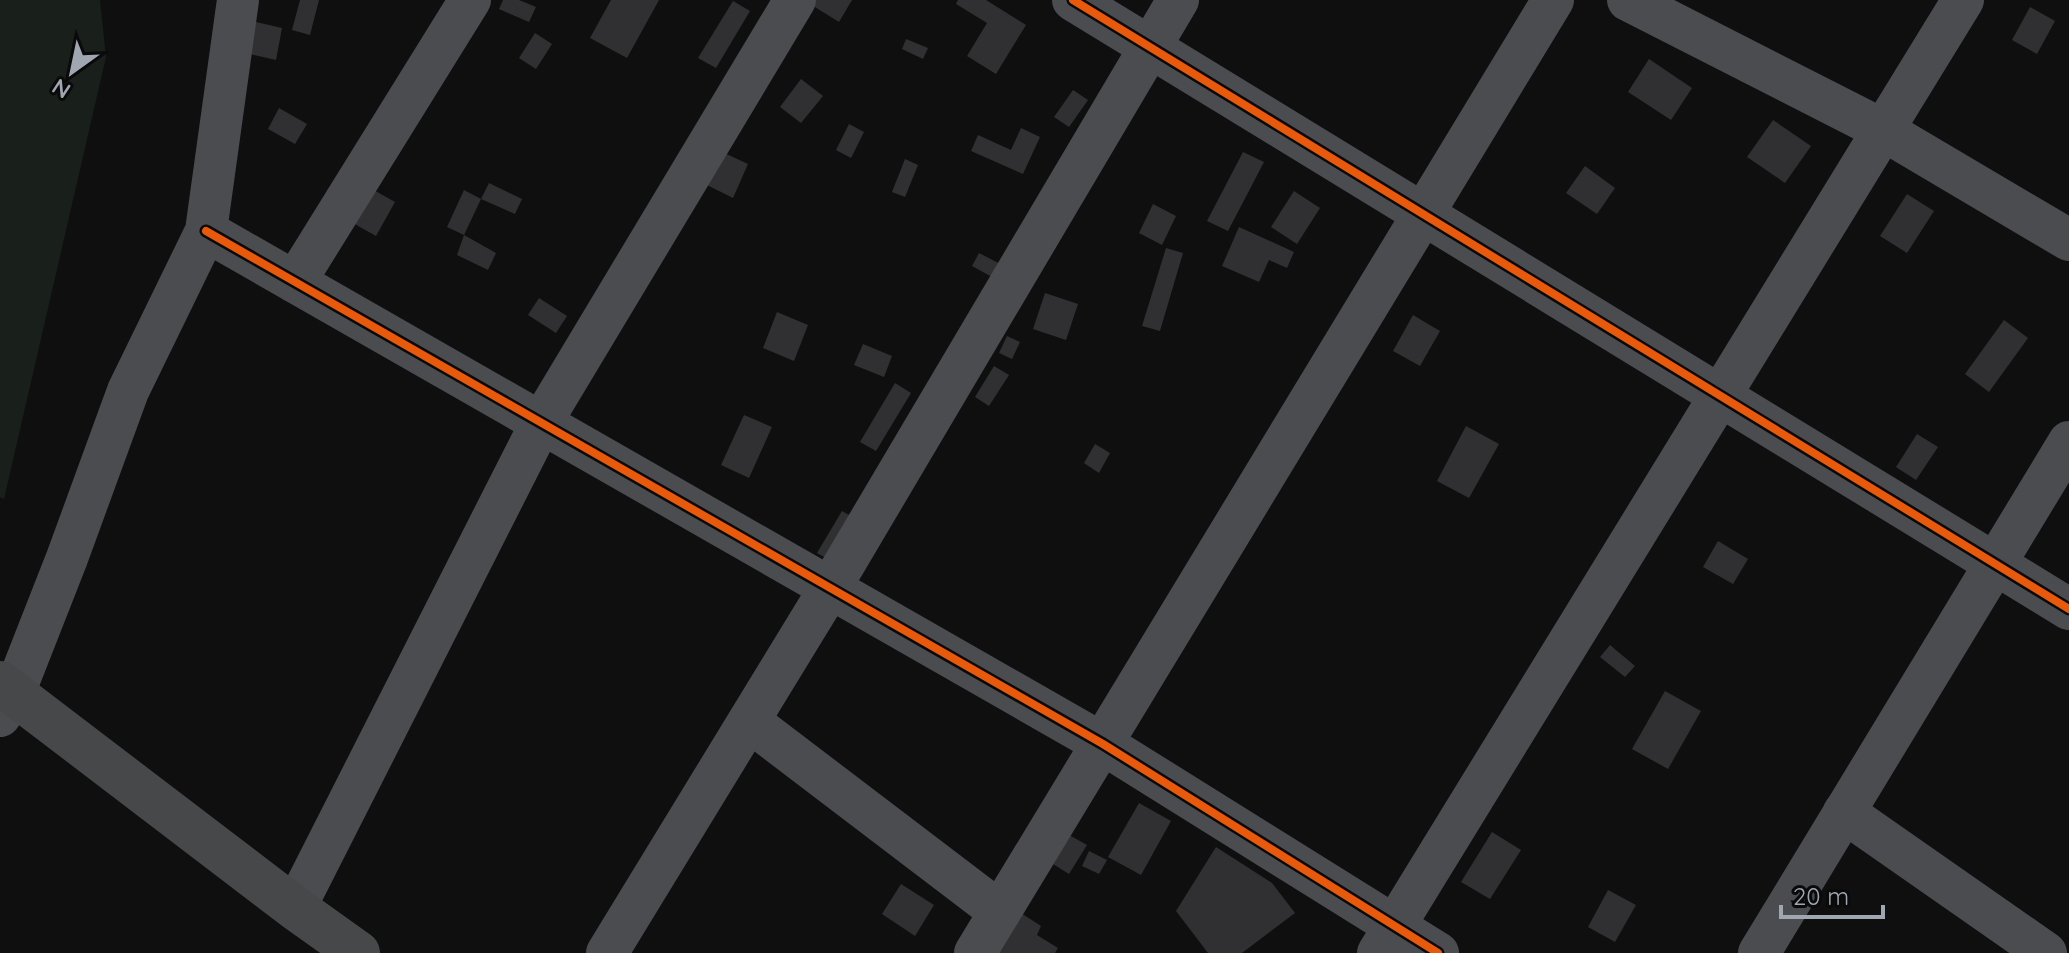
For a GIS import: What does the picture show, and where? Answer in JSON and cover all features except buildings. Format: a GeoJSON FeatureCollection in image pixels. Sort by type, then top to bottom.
{"type":"FeatureCollection","features":[{"type":"Feature","properties":{"kind":"main road"},"geometry":{"type":"LineString","coordinates":[[5,697],[358,953]]}},
{"type":"Feature","properties":{"kind":"street"},"geometry":{"type":"LineString","coordinates":[[5,697],[67,558],[128,391],[206,231],[238,0]]}},
{"type":"Feature","properties":{"kind":"street"},"geometry":{"type":"LineString","coordinates":[[295,282],[470,0]]}},
{"type":"Feature","properties":{"kind":"street"},"geometry":{"type":"LineString","coordinates":[[295,908],[541,423],[795,0]]}},
{"type":"Feature","properties":{"kind":"street"},"geometry":{"type":"LineString","coordinates":[[1073,0],[2069,609]]}},
{"type":"Feature","properties":{"kind":"street"},"geometry":{"type":"LineString","coordinates":[[607,953],[830,588],[1178,0]]}},
{"type":"Feature","properties":{"kind":"street"},"geometry":{"type":"LineString","coordinates":[[975,953],[1553,0]]}},
{"type":"Feature","properties":{"kind":"street"},"geometry":{"type":"LineString","coordinates":[[1628,0],[1883,130],[2069,240]]}},
{"type":"Feature","properties":{"kind":"street"},"geometry":{"type":"LineString","coordinates":[[1385,939],[1963,0]]}},
{"type":"Feature","properties":{"kind":"street"},"geometry":{"type":"LineString","coordinates":[[206,231],[1103,744],[1385,939],[1438,953]]}},
{"type":"Feature","properties":{"kind":"street"},"geometry":{"type":"LineString","coordinates":[[1759,953],[2069,442]]}},
{"type":"Feature","properties":{"kind":"street"},"geometry":{"type":"LineString","coordinates":[[749,721],[1000,912]]}},
{"type":"Feature","properties":{"kind":"street"},"geometry":{"type":"LineString","coordinates":[[1844,812],[2046,953]]}},
{"type":"Feature","properties":{"kind":"shaded area"},"geometry":{"type":"Polygon","coordinates":[[[0,0],[100,0],[106,57],[4,499],[0,497],[0,0]]]}},
{"type":"Feature","properties":{"kind":"cycle path"},"geometry":{"type":"LineString","coordinates":[[1073,0],[2069,609]]}},
{"type":"Feature","properties":{"kind":"cycle path"},"geometry":{"type":"LineString","coordinates":[[206,231],[1103,744],[1438,953]]}}]}
